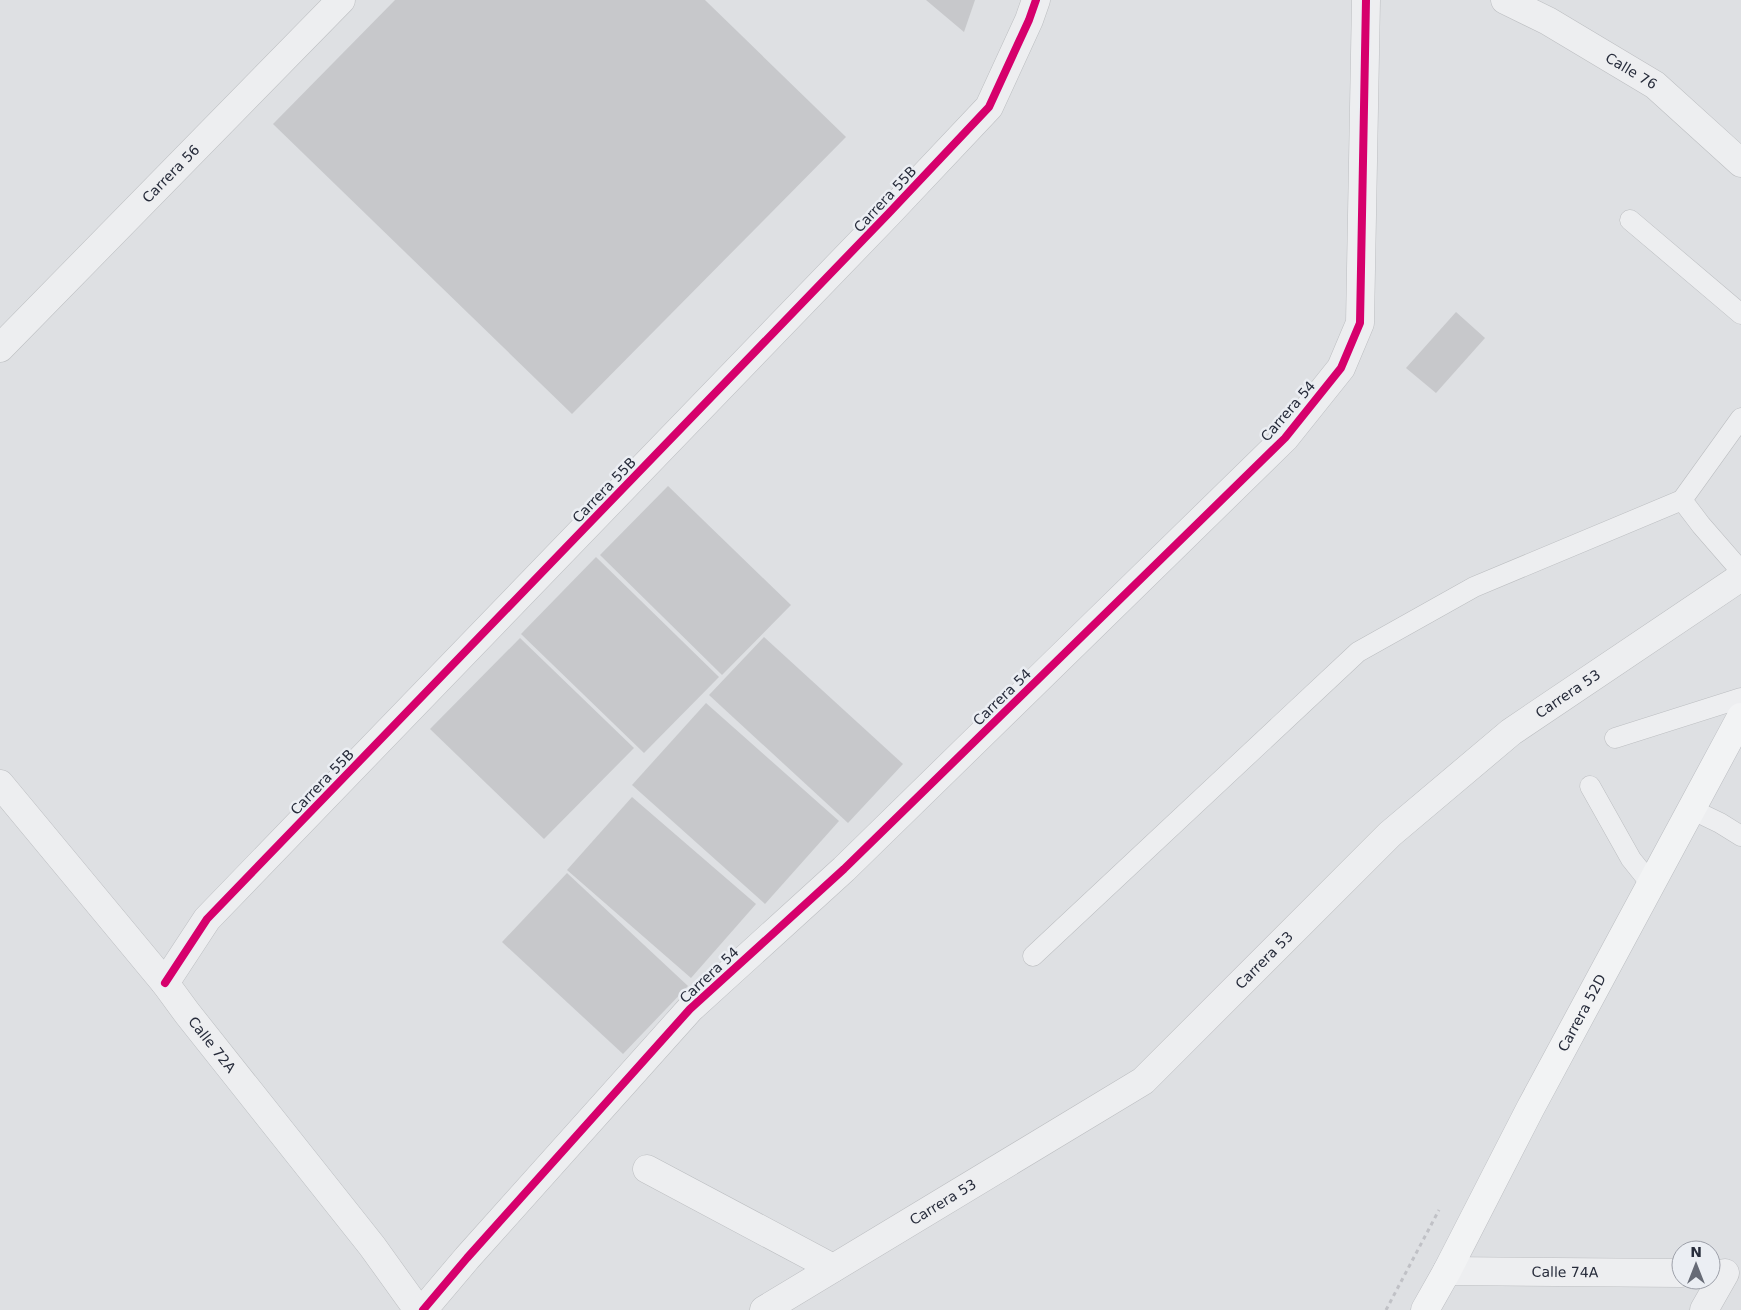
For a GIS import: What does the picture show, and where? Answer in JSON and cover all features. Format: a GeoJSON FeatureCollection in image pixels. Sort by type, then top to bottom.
{"type":"FeatureCollection","features":[{"type":"Feature","properties":{"kind":"main road","name":"Carrera 52D"},"geometry":{"type":"LineString","coordinates":[[1425,1310],[1530,1109],[1741,717]]}},
{"type":"Feature","properties":{"kind":"street","name":"Carrera 56"},"geometry":{"type":"LineString","coordinates":[[0,348],[342,0]]}},
{"type":"Feature","properties":{"kind":"street","name":"Carrera 55B"},"geometry":{"type":"LineString","coordinates":[[165,983],[207,919],[989,107],[1029,20],[1036,0]]}},
{"type":"Feature","properties":{"kind":"street","name":"Carrera 54"},"geometry":{"type":"LineString","coordinates":[[423,1310],[467,1258],[690,1009],[844,869],[1278,444],[1341,368],[1360,323],[1366,0]]}},
{"type":"Feature","properties":{"kind":"street","name":"Calle 76"},"geometry":{"type":"LineString","coordinates":[[1505,0],[1548,21],[1654,85],[1741,163]]}},
{"type":"Feature","properties":{"kind":"street","name":"Carrera 53"},"geometry":{"type":"LineString","coordinates":[[764,1310],[1143,1081],[1390,834],[1473,764],[1511,732],[1741,577]]}},
{"type":"Feature","properties":{"kind":"street","name":"Calle 72A"},"geometry":{"type":"LineString","coordinates":[[0,784],[165,983],[372,1246],[418,1310]]}},
{"type":"Feature","properties":{"kind":"street"},"geometry":{"type":"LineString","coordinates":[[647,1168],[833,1268]]}},
{"type":"Feature","properties":{"kind":"street","name":"Calle 74A"},"geometry":{"type":"LineString","coordinates":[[1447,1271],[1671,1273]]}},
{"type":"Feature","properties":{"kind":"street"},"geometry":{"type":"LineString","coordinates":[[1704,1310],[1726,1274]]}},
{"type":"Feature","properties":{"kind":"lane"},"geometry":{"type":"LineString","coordinates":[[1630,220],[1741,314]]}},
{"type":"Feature","properties":{"kind":"lane"},"geometry":{"type":"LineString","coordinates":[[1032,956],[1358,652],[1474,587],[1682,500],[1741,418]]}},
{"type":"Feature","properties":{"kind":"lane"},"geometry":{"type":"LineString","coordinates":[[1682,500],[1741,571]]}},
{"type":"Feature","properties":{"kind":"lane"},"geometry":{"type":"LineString","coordinates":[[1615,738],[1741,698]]}},
{"type":"Feature","properties":{"kind":"lane"},"geometry":{"type":"LineString","coordinates":[[1590,786],[1631,859],[1651,884]]}},
{"type":"Feature","properties":{"kind":"lane"},"geometry":{"type":"LineString","coordinates":[[1691,809],[1741,836]]}},
{"type":"Feature","properties":{"kind":"building"},"geometry":{"type":"Polygon","coordinates":[[[395,0],[705,0],[846,137],[572,414],[273,124],[395,0]]]}},
{"type":"Feature","properties":{"kind":"building"},"geometry":{"type":"Polygon","coordinates":[[[926,0],[975,0],[964,32],[926,0]]]}},
{"type":"Feature","properties":{"kind":"building"},"geometry":{"type":"Polygon","coordinates":[[[1456,312],[1485,338],[1436,393],[1406,368],[1456,312]]]}},
{"type":"Feature","properties":{"kind":"building"},"geometry":{"type":"Polygon","coordinates":[[[668,486],[791,605],[722,675],[600,555],[668,486]]]}},
{"type":"Feature","properties":{"kind":"building"},"geometry":{"type":"Polygon","coordinates":[[[596,557],[719,677],[644,753],[521,634],[596,557]]]}},
{"type":"Feature","properties":{"kind":"building"},"geometry":{"type":"Polygon","coordinates":[[[764,637],[903,764],[848,823],[709,695],[764,637]]]}},
{"type":"Feature","properties":{"kind":"building"},"geometry":{"type":"Polygon","coordinates":[[[520,638],[634,748],[544,839],[430,729],[520,638]]]}},
{"type":"Feature","properties":{"kind":"building"},"geometry":{"type":"Polygon","coordinates":[[[706,703],[839,821],[765,904],[632,785],[706,703]]]}},
{"type":"Feature","properties":{"kind":"building"},"geometry":{"type":"Polygon","coordinates":[[[632,797],[756,904],[691,978],[567,870],[632,797]]]}},
{"type":"Feature","properties":{"kind":"building"},"geometry":{"type":"Polygon","coordinates":[[[567,873],[688,986],[623,1054],[502,942],[567,873]]]}},
{"type":"Feature","properties":{"kind":"cycle path"},"geometry":{"type":"LineString","coordinates":[[165,983],[207,919],[989,107],[1029,20],[1036,0]]}},
{"type":"Feature","properties":{"kind":"cycle path"},"geometry":{"type":"LineString","coordinates":[[423,1310],[467,1258],[690,1009],[844,869],[1285,438],[1341,368],[1360,323],[1366,0]]}}]}
